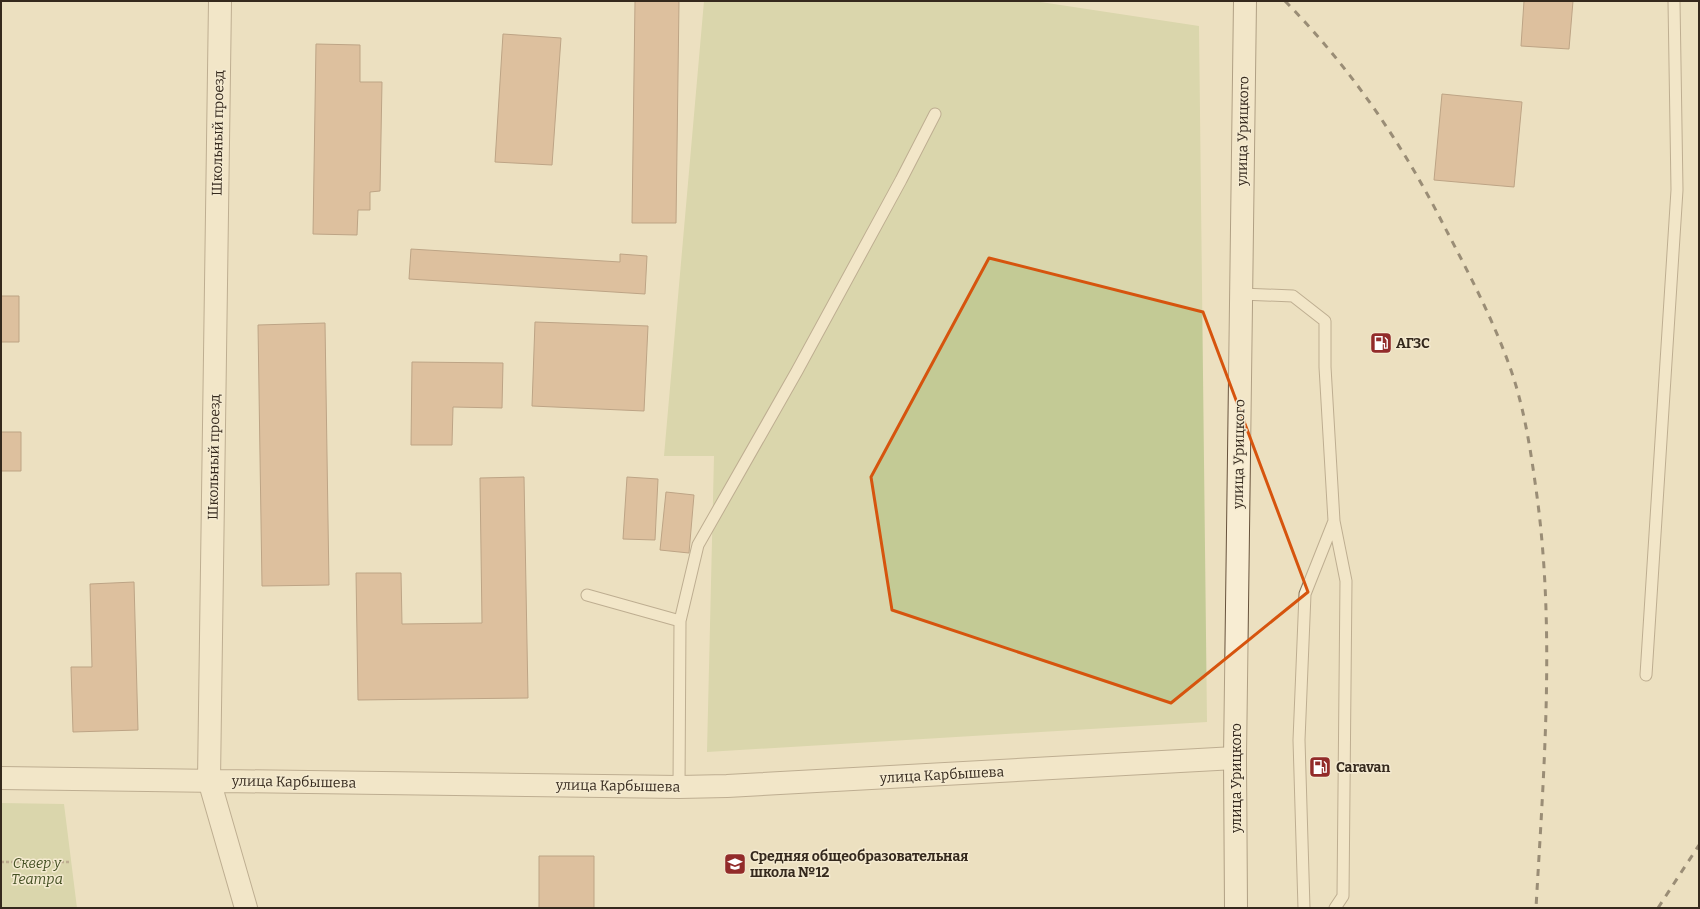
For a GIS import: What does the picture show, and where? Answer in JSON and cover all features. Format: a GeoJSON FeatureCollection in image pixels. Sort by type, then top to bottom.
{"type":"FeatureCollection","features":[{"type":"Feature","properties":{"kind":"street","name":"Школьный проезд"},"geometry":{"type":"LineString","coordinates":[[220,1],[209,780],[246,908]]}},
{"type":"Feature","properties":{"kind":"street","name":"улица Урицкого"},"geometry":{"type":"LineString","coordinates":[[1236,908],[1235,758],[1245,1]]}},
{"type":"Feature","properties":{"kind":"street","name":"улица Карбышева"},"geometry":{"type":"LineString","coordinates":[[1,778],[678,787],[832,781],[1235,758]]}},
{"type":"Feature","properties":{"kind":"lane"},"geometry":{"type":"LineString","coordinates":[[1646,675],[1677,190],[1674,1]]}},
{"type":"Feature","properties":{"kind":"lane"},"geometry":{"type":"LineString","coordinates":[[678,787],[680,621],[698,545],[801,364],[902,180],[934,114]]}},
{"type":"Feature","properties":{"kind":"lane"},"geometry":{"type":"LineString","coordinates":[[1241,294],[1293,296],[1325,321],[1324,367],[1334,521],[1346,581],[1343,896],[1335,908]]}},
{"type":"Feature","properties":{"kind":"lane"},"geometry":{"type":"LineString","coordinates":[[1304,908],[1299,740],[1305,594],[1334,521]]}},
{"type":"Feature","properties":{"kind":"lane"},"geometry":{"type":"LineString","coordinates":[[587,595],[680,621]]}},
{"type":"Feature","properties":{"kind":"path"},"geometry":{"type":"LineString","coordinates":[[1,862],[72,862]]}},
{"type":"Feature","properties":{"kind":"highlighted area"},"geometry":{"type":"Polygon","coordinates":[[[989,258],[1203,312],[1308,592],[1171,703],[892,610],[871,477],[989,258]]]}},
{"type":"Feature","properties":{"kind":"green space"},"geometry":{"type":"Polygon","coordinates":[[[704,1],[1034,1],[1199,26],[1207,722],[707,752],[714,456],[664,456],[704,1]]]}},
{"type":"Feature","properties":{"kind":"green space","name":"Сквер у Театра"},"geometry":{"type":"Polygon","coordinates":[[[1,803],[64,804],[77,908],[1,908],[1,803]]]}},
{"type":"Feature","properties":{"kind":"building"},"geometry":{"type":"Polygon","coordinates":[[[635,1],[679,1],[676,223],[632,223],[635,1]]]}},
{"type":"Feature","properties":{"kind":"building"},"geometry":{"type":"Polygon","coordinates":[[[1524,1],[1573,1],[1569,49],[1521,46],[1524,1]]]}},
{"type":"Feature","properties":{"kind":"building"},"geometry":{"type":"Polygon","coordinates":[[[503,34],[561,38],[552,165],[495,162],[503,34]]]}},
{"type":"Feature","properties":{"kind":"building"},"geometry":{"type":"Polygon","coordinates":[[[316,44],[360,45],[360,82],[382,82],[380,191],[370,192],[370,210],[358,210],[357,235],[313,234],[316,44]]]}},
{"type":"Feature","properties":{"kind":"building"},"geometry":{"type":"Polygon","coordinates":[[[1442,94],[1522,102],[1514,187],[1434,180],[1442,94]]]}},
{"type":"Feature","properties":{"kind":"building"},"geometry":{"type":"Polygon","coordinates":[[[411,249],[620,262],[620,254],[647,256],[645,294],[409,279],[411,249]]]}},
{"type":"Feature","properties":{"kind":"building"},"geometry":{"type":"Polygon","coordinates":[[[1,296],[19,296],[19,342],[1,342],[1,296]]]}},
{"type":"Feature","properties":{"kind":"building"},"geometry":{"type":"Polygon","coordinates":[[[535,322],[648,326],[644,411],[532,406],[535,322]]]}},
{"type":"Feature","properties":{"kind":"building"},"geometry":{"type":"Polygon","coordinates":[[[325,323],[329,585],[262,586],[258,325],[325,323]]]}},
{"type":"Feature","properties":{"kind":"building"},"geometry":{"type":"Polygon","coordinates":[[[412,362],[503,363],[502,408],[453,407],[452,445],[411,445],[412,362]]]}},
{"type":"Feature","properties":{"kind":"building"},"geometry":{"type":"Polygon","coordinates":[[[1,432],[21,432],[21,471],[1,471],[1,432]]]}},
{"type":"Feature","properties":{"kind":"building"},"geometry":{"type":"Polygon","coordinates":[[[524,477],[528,698],[358,700],[356,573],[401,573],[402,624],[482,623],[480,478],[524,477]]]}},
{"type":"Feature","properties":{"kind":"building"},"geometry":{"type":"Polygon","coordinates":[[[627,477],[658,479],[655,540],[623,539],[627,477]]]}},
{"type":"Feature","properties":{"kind":"building"},"geometry":{"type":"Polygon","coordinates":[[[666,492],[694,495],[689,553],[660,550],[666,492]]]}},
{"type":"Feature","properties":{"kind":"building"},"geometry":{"type":"Polygon","coordinates":[[[134,582],[138,730],[73,732],[71,667],[92,667],[90,584],[134,582]]]}},
{"type":"Feature","properties":{"kind":"building"},"geometry":{"type":"Polygon","coordinates":[[[539,856],[594,856],[594,908],[539,908],[539,856]]]}},
{"type":"Feature","properties":{"kind":"railway"},"geometry":{"type":"LineString","coordinates":[[1285,1],[1351,77],[1371,104],[1408,161],[1425,190],[1480,296],[1506,356],[1517,389],[1526,428],[1535,482],[1541,535],[1547,641],[1545,748],[1536,908]]}},
{"type":"Feature","properties":{"kind":"railway"},"geometry":{"type":"LineString","coordinates":[[1658,908],[1699,845]]}},
{"type":"Feature","properties":{"kind":"place","name":"АГЗС"},"geometry":{"type":"Point","coordinates":[1381,343]}},
{"type":"Feature","properties":{"kind":"place","name":"Caravan"},"geometry":{"type":"Point","coordinates":[1320,767]}},
{"type":"Feature","properties":{"kind":"place","name":"Средняя общеобразовательная школа №12"},"geometry":{"type":"Point","coordinates":[735,864]}}]}
